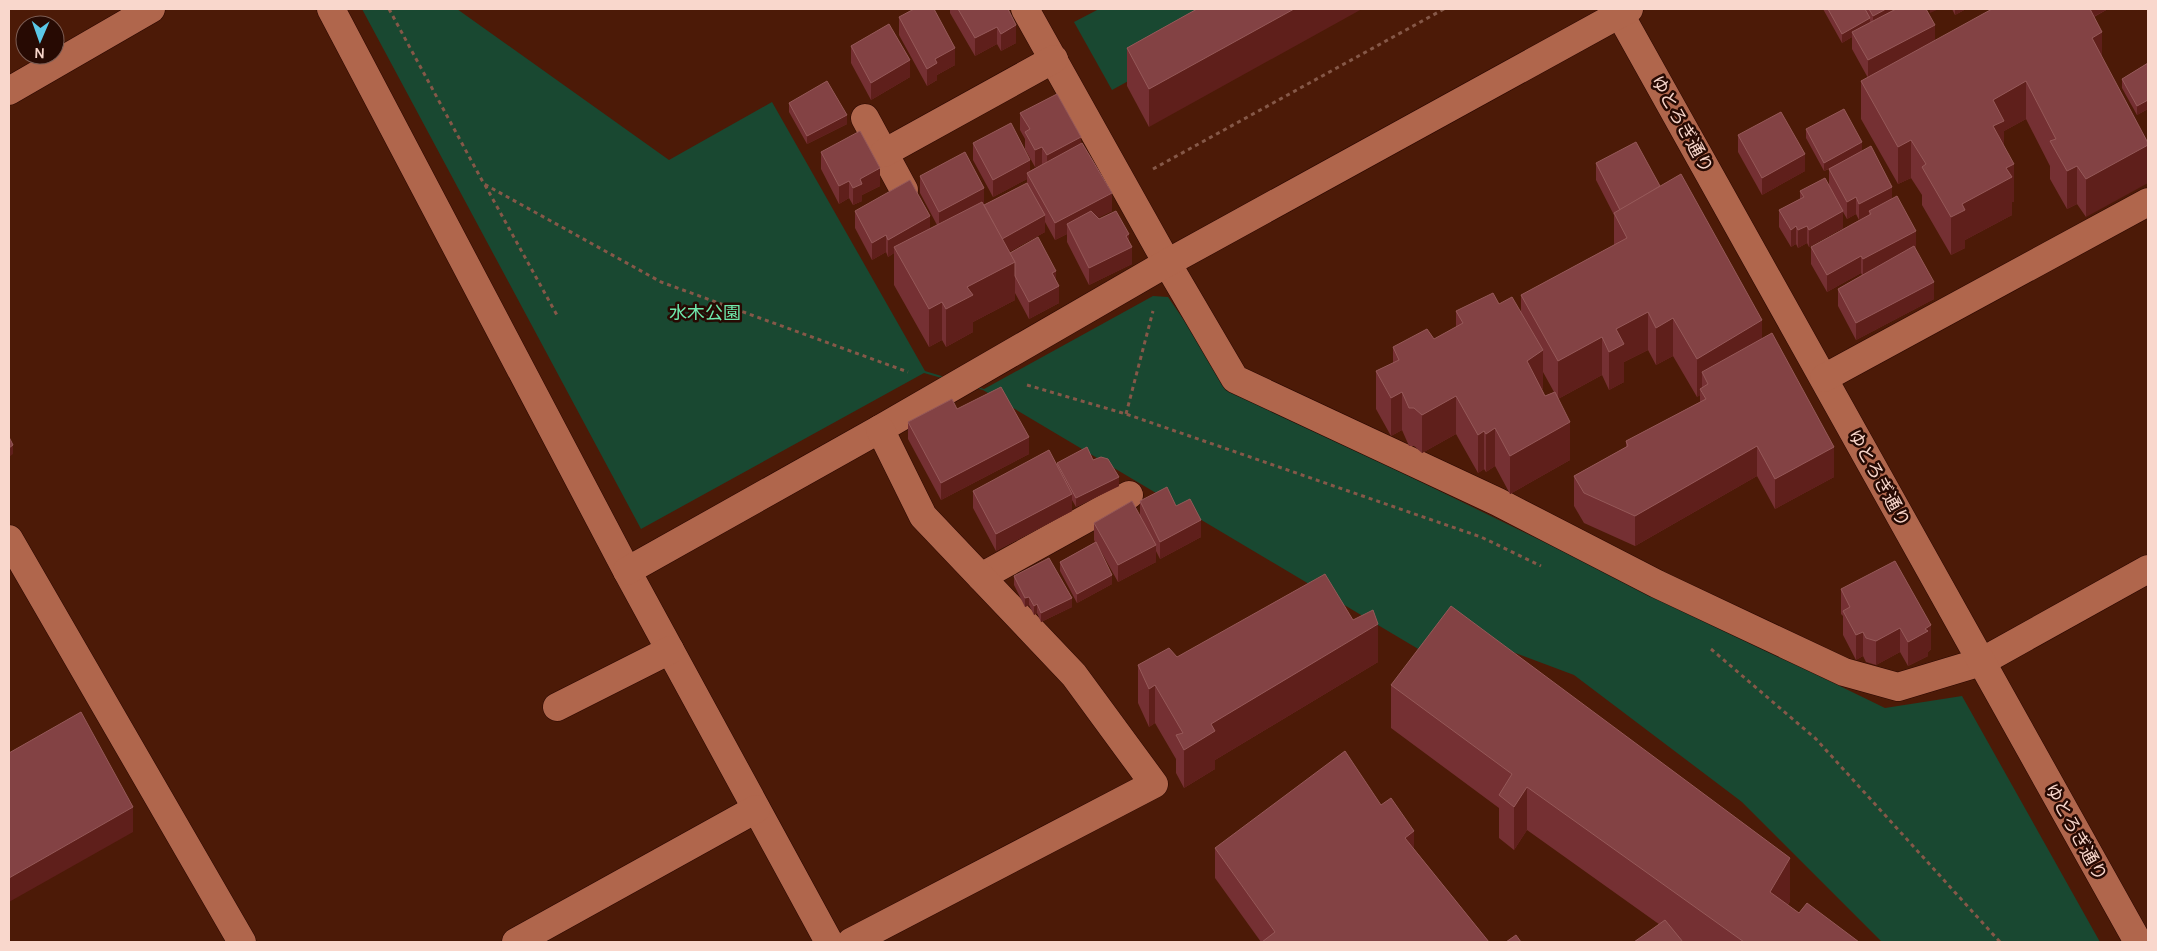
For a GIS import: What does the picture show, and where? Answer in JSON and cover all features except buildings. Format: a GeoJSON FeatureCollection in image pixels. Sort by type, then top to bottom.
{"type":"FeatureCollection","features":[{"type":"Feature","properties":{"kind":"street"},"geometry":{"type":"LineString","coordinates":[[9,90],[151,9]]}},
{"type":"Feature","properties":{"kind":"street"},"geometry":{"type":"LineString","coordinates":[[331,9],[627,571],[829,942]]}},
{"type":"Feature","properties":{"kind":"street"},"geometry":{"type":"LineString","coordinates":[[1025,9],[1167,263],[1235,380],[1498,502],[1657,584],[1844,672],[1898,687],[1981,662],[2148,569]]}},
{"type":"Feature","properties":{"kind":"street"},"geometry":{"type":"LineString","coordinates":[[627,571],[1167,263],[1622,11]]}},
{"type":"Feature","properties":{"kind":"street","name":"ゆとろぎ通り"},"geometry":{"type":"LineString","coordinates":[[1622,11],[1981,662],[2139,933]]}},
{"type":"Feature","properties":{"kind":"street"},"geometry":{"type":"LineString","coordinates":[[884,153],[1054,59]]}},
{"type":"Feature","properties":{"kind":"street"},"geometry":{"type":"LineString","coordinates":[[865,118],[904,190]]}},
{"type":"Feature","properties":{"kind":"street"},"geometry":{"type":"LineString","coordinates":[[1824,378],[2148,202]]}},
{"type":"Feature","properties":{"kind":"street"},"geometry":{"type":"LineString","coordinates":[[851,942],[1154,784],[1074,675],[923,516],[880,428]]}},
{"type":"Feature","properties":{"kind":"street"},"geometry":{"type":"LineString","coordinates":[[981,577],[1129,495]]}},
{"type":"Feature","properties":{"kind":"street"},"geometry":{"type":"LineString","coordinates":[[9,539],[242,942]]}},
{"type":"Feature","properties":{"kind":"street"},"geometry":{"type":"LineString","coordinates":[[557,707],[670,650]]}},
{"type":"Feature","properties":{"kind":"street"},"geometry":{"type":"LineString","coordinates":[[516,942],[756,809]]}},
{"type":"Feature","properties":{"kind":"path"},"geometry":{"type":"LineString","coordinates":[[389,9],[558,317]]}},
{"type":"Feature","properties":{"kind":"path"},"geometry":{"type":"LineString","coordinates":[[1146,173],[1444,9]]}},
{"type":"Feature","properties":{"kind":"path"},"geometry":{"type":"LineString","coordinates":[[484,184],[661,282],[912,374]]}},
{"type":"Feature","properties":{"kind":"path"},"geometry":{"type":"LineString","coordinates":[[1126,414],[1155,304]]}},
{"type":"Feature","properties":{"kind":"path"},"geometry":{"type":"LineString","coordinates":[[1021,384],[1126,414],[1482,537],[1543,567]]}},
{"type":"Feature","properties":{"kind":"path"},"geometry":{"type":"LineString","coordinates":[[1709,648],[1816,739],[2000,942]]}},
{"type":"Feature","properties":{"kind":"green space","name":"水木公園"},"geometry":{"type":"Polygon","coordinates":[[[362,9],[457,9],[669,160],[772,102],[925,371],[984,389],[1153,296],[1168,297],[1232,390],[1885,708],[1962,696],[2100,942],[1882,942],[1742,802],[1574,675],[1454,630],[1435,659],[983,390],[924,373],[641,529],[362,9]]]}},
{"type":"Feature","properties":{"kind":"green space"},"geometry":{"type":"Polygon","coordinates":[[[1099,9],[1259,9],[1112,90],[1074,22],[1099,9]]]}}]}
